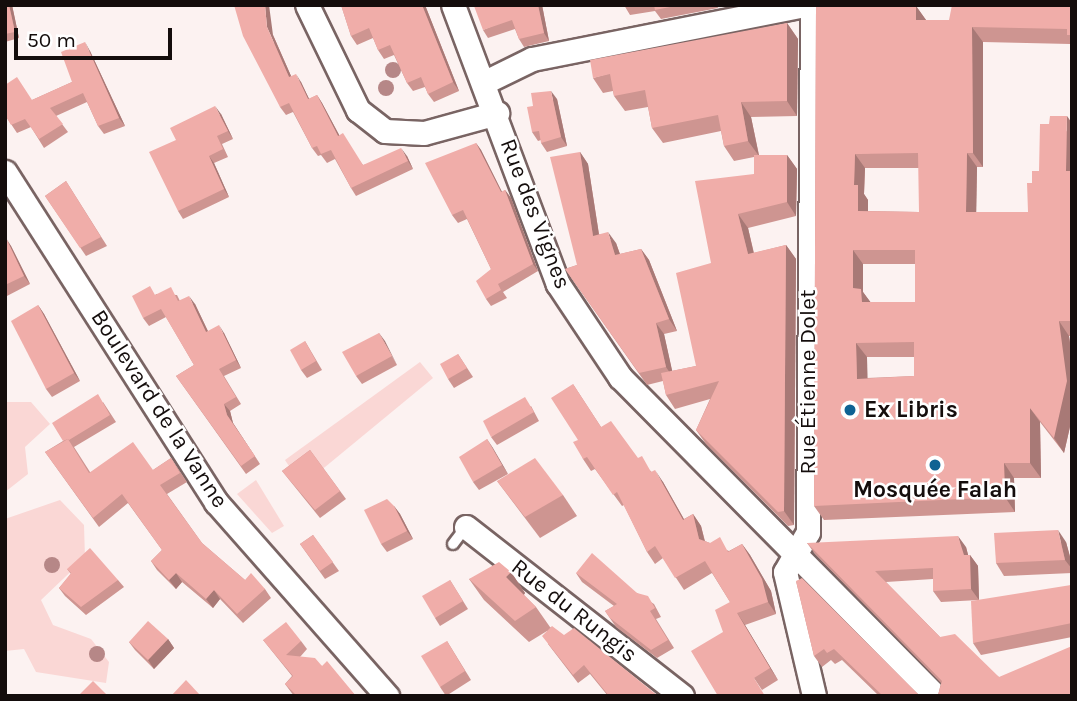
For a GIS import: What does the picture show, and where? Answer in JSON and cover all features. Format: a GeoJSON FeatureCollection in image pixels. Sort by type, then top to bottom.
{"type":"FeatureCollection","features":[{"type":"Feature","properties":{"kind":"street"},"geometry":{"type":"LineString","coordinates":[[307,5],[358,110],[385,131],[424,133],[497,113]]}},
{"type":"Feature","properties":{"kind":"street","name":"Rue des Vignes"},"geometry":{"type":"LineString","coordinates":[[453,5],[497,113],[544,251],[573,310],[620,377],[795,554]]}},
{"type":"Feature","properties":{"kind":"street"},"geometry":{"type":"LineString","coordinates":[[485,82],[531,59],[805,5]]}},
{"type":"Feature","properties":{"kind":"street","name":"Rue Étienne Dolet"},"geometry":{"type":"LineString","coordinates":[[812,5],[808,527],[807,539],[785,567],[787,586],[814,696]]}},
{"type":"Feature","properties":{"kind":"street","name":"Boulevard de la Vanne"},"geometry":{"type":"LineString","coordinates":[[5,172],[15,207],[216,502],[387,696]]}},
{"type":"Feature","properties":{"kind":"street","name":"Rue du Rungis"},"geometry":{"type":"LineString","coordinates":[[459,536],[682,696]]}},
{"type":"Feature","properties":{"kind":"street"},"geometry":{"type":"LineString","coordinates":[[795,554],[936,696]]}},
{"type":"Feature","properties":{"kind":"shaded area"},"geometry":{"type":"Polygon","coordinates":[[[420,362],[433,378],[302,486],[285,460],[420,362]]]}},
{"type":"Feature","properties":{"kind":"shaded area"},"geometry":{"type":"Polygon","coordinates":[[[5,402],[31,402],[50,424],[25,447],[28,474],[5,492],[5,402]]]}},
{"type":"Feature","properties":{"kind":"shaded area"},"geometry":{"type":"Polygon","coordinates":[[[256,480],[284,526],[272,533],[237,494],[256,480]]]}},
{"type":"Feature","properties":{"kind":"shaded area"},"geometry":{"type":"Polygon","coordinates":[[[60,500],[84,525],[85,558],[41,600],[53,625],[91,639],[109,662],[106,683],[36,672],[24,649],[5,651],[5,519],[60,500]]]}},
{"type":"Feature","properties":{"kind":"building"},"geometry":{"type":"Polygon","coordinates":[[[5,5],[9,5],[15,32],[5,34],[5,5]]]}},
{"type":"Feature","properties":{"kind":"building"},"geometry":{"type":"Polygon","coordinates":[[[234,5],[265,5],[267,27],[289,77],[296,74],[308,99],[317,95],[338,136],[343,133],[363,165],[401,148],[408,161],[351,188],[331,150],[321,154],[317,146],[312,148],[289,103],[280,107],[243,36],[234,5]]]}},
{"type":"Feature","properties":{"kind":"building"},"geometry":{"type":"Polygon","coordinates":[[[341,5],[422,5],[453,82],[428,94],[421,77],[407,83],[390,45],[378,50],[369,28],[351,36],[341,5]]]}},
{"type":"Feature","properties":{"kind":"building"},"geometry":{"type":"Polygon","coordinates":[[[538,5],[544,33],[519,39],[512,20],[483,30],[474,6],[538,5]]]}},
{"type":"Feature","properties":{"kind":"building"},"geometry":{"type":"Polygon","coordinates":[[[654,5],[680,5],[655,10],[654,5]]]}},
{"type":"Feature","properties":{"kind":"building"},"geometry":{"type":"Polygon","coordinates":[[[816,5],[916,6],[916,20],[949,20],[952,5],[1072,5],[1072,35],[1067,35],[1067,29],[972,27],[973,153],[967,153],[966,212],[1028,212],[1027,183],[1032,183],[1032,171],[1039,171],[1040,124],[1049,124],[1050,116],[1067,116],[1066,171],[1071,171],[1070,184],[1072,183],[1072,321],[1059,321],[1067,381],[1054,438],[1030,408],[1030,463],[1004,463],[1005,497],[814,506],[816,5]],[[918,153],[855,154],[854,185],[858,185],[858,211],[919,212],[918,153]],[[853,250],[853,288],[861,289],[862,302],[915,302],[915,250],[853,250]],[[914,342],[856,343],[857,379],[914,376],[914,342]]]}},
{"type":"Feature","properties":{"kind":"building"},"geometry":{"type":"Polygon","coordinates":[[[787,23],[787,101],[741,102],[748,141],[724,146],[718,115],[652,128],[645,90],[614,96],[610,74],[593,78],[590,60],[787,23]]]}},
{"type":"Feature","properties":{"kind":"building"},"geometry":{"type":"Polygon","coordinates":[[[85,42],[119,118],[98,126],[83,93],[50,108],[63,124],[39,139],[25,119],[11,125],[5,115],[5,85],[17,77],[32,100],[72,82],[61,52],[85,42]]]}},
{"type":"Feature","properties":{"kind":"building"},"geometry":{"type":"Polygon","coordinates":[[[551,91],[561,137],[541,143],[539,131],[532,132],[527,107],[533,106],[531,93],[551,91]]]}},
{"type":"Feature","properties":{"kind":"building"},"geometry":{"type":"Polygon","coordinates":[[[215,106],[228,131],[217,136],[223,149],[209,156],[224,189],[178,211],[149,152],[176,140],[170,128],[215,106]]]}},
{"type":"Feature","properties":{"kind":"building"},"geometry":{"type":"Polygon","coordinates":[[[476,143],[501,192],[505,190],[533,264],[498,284],[501,290],[486,299],[476,281],[491,269],[463,210],[452,215],[425,163],[476,143]]]}},
{"type":"Feature","properties":{"kind":"building"},"geometry":{"type":"Polygon","coordinates":[[[580,152],[593,236],[608,232],[615,255],[641,249],[669,319],[656,323],[666,367],[639,373],[565,269],[577,265],[550,157],[580,152]]]}},
{"type":"Feature","properties":{"kind":"building"},"geometry":{"type":"Polygon","coordinates":[[[754,155],[787,155],[787,202],[738,214],[748,254],[786,245],[784,511],[778,512],[696,430],[719,381],[666,395],[661,373],[696,366],[676,273],[711,263],[695,181],[754,174],[754,155]]]}},
{"type":"Feature","properties":{"kind":"building"},"geometry":{"type":"Polygon","coordinates":[[[66,181],[101,237],[80,248],[45,196],[66,181]]]}},
{"type":"Feature","properties":{"kind":"building"},"geometry":{"type":"Polygon","coordinates":[[[5,238],[24,276],[5,285],[5,238]]]}},
{"type":"Feature","properties":{"kind":"building"},"geometry":{"type":"Polygon","coordinates":[[[150,286],[155,295],[171,287],[178,301],[189,296],[206,332],[219,325],[236,360],[219,369],[236,397],[224,404],[227,415],[255,456],[241,466],[176,376],[194,365],[161,309],[143,318],[132,296],[150,286]]]}},
{"type":"Feature","properties":{"kind":"building"},"geometry":{"type":"Polygon","coordinates":[[[38,305],[74,373],[46,389],[11,321],[38,305]]]}},
{"type":"Feature","properties":{"kind":"building"},"geometry":{"type":"Polygon","coordinates":[[[379,333],[392,356],[356,376],[342,352],[379,333]]]}},
{"type":"Feature","properties":{"kind":"building"},"geometry":{"type":"Polygon","coordinates":[[[305,341],[316,361],[301,370],[290,350],[305,341]]]}},
{"type":"Feature","properties":{"kind":"building"},"geometry":{"type":"Polygon","coordinates":[[[458,354],[467,368],[448,379],[440,364],[458,354]]]}},
{"type":"Feature","properties":{"kind":"building"},"geometry":{"type":"Polygon","coordinates":[[[573,384],[601,427],[611,421],[638,458],[642,456],[651,472],[655,470],[683,520],[693,514],[699,539],[710,543],[720,537],[728,552],[742,544],[762,579],[768,602],[737,613],[770,668],[754,678],[765,696],[718,696],[691,651],[723,632],[715,610],[730,602],[705,561],[675,578],[655,546],[647,552],[617,492],[613,495],[587,457],[583,459],[573,442],[578,440],[551,398],[573,384]]]}},
{"type":"Feature","properties":{"kind":"building"},"geometry":{"type":"Polygon","coordinates":[[[98,394],[110,415],[63,441],[52,423],[98,394]]]}},
{"type":"Feature","properties":{"kind":"building"},"geometry":{"type":"Polygon","coordinates":[[[525,397],[534,412],[491,437],[483,421],[525,397]]]}},
{"type":"Feature","properties":{"kind":"building"},"geometry":{"type":"Polygon","coordinates":[[[68,439],[89,473],[133,442],[153,470],[171,458],[180,473],[160,485],[202,543],[245,580],[251,573],[265,589],[237,614],[214,590],[206,599],[176,573],[169,580],[151,561],[162,550],[122,494],[93,518],[45,452],[68,439]]]}},
{"type":"Feature","properties":{"kind":"building"},"geometry":{"type":"Polygon","coordinates":[[[487,439],[502,465],[473,482],[459,457],[487,439]]]}},
{"type":"Feature","properties":{"kind":"building"},"geometry":{"type":"Polygon","coordinates":[[[310,450],[340,491],[315,510],[282,471],[310,450]]]}},
{"type":"Feature","properties":{"kind":"building"},"geometry":{"type":"Polygon","coordinates":[[[535,458],[563,495],[525,517],[497,481],[535,458]]]}},
{"type":"Feature","properties":{"kind":"building"},"geometry":{"type":"Polygon","coordinates":[[[387,499],[394,506],[407,531],[381,544],[364,510],[387,499]]]}},
{"type":"Feature","properties":{"kind":"building"},"geometry":{"type":"Polygon","coordinates":[[[1058,530],[1065,560],[996,563],[994,533],[1058,530]]]}},
{"type":"Feature","properties":{"kind":"building"},"geometry":{"type":"Polygon","coordinates":[[[313,535],[333,562],[320,571],[300,544],[313,535]]]}},
{"type":"Feature","properties":{"kind":"building"},"geometry":{"type":"Polygon","coordinates":[[[958,536],[964,555],[970,555],[971,589],[933,591],[933,568],[875,571],[940,637],[955,634],[999,677],[1072,646],[1072,696],[883,696],[834,649],[827,653],[824,649],[814,656],[796,581],[802,578],[919,695],[938,695],[942,681],[807,543],[958,536]]]}},
{"type":"Feature","properties":{"kind":"building"},"geometry":{"type":"Polygon","coordinates":[[[90,548],[118,580],[81,607],[59,588],[71,573],[67,569],[90,548]]]}},
{"type":"Feature","properties":{"kind":"building"},"geometry":{"type":"Polygon","coordinates":[[[592,553],[637,593],[648,596],[655,608],[650,611],[668,640],[651,650],[610,618],[605,611],[617,604],[576,573],[592,553]]]}},
{"type":"Feature","properties":{"kind":"building"},"geometry":{"type":"Polygon","coordinates":[[[499,562],[511,572],[506,577],[536,607],[515,621],[469,579],[499,562]]]}},
{"type":"Feature","properties":{"kind":"building"},"geometry":{"type":"Polygon","coordinates":[[[450,580],[463,601],[435,618],[422,596],[450,580]]]}},
{"type":"Feature","properties":{"kind":"building"},"geometry":{"type":"Polygon","coordinates":[[[1071,585],[1072,623],[973,643],[971,601],[1071,585]]]}},
{"type":"Feature","properties":{"kind":"building"},"geometry":{"type":"Polygon","coordinates":[[[148,621],[168,639],[148,660],[129,642],[148,621]]]}},
{"type":"Feature","properties":{"kind":"building"},"geometry":{"type":"Polygon","coordinates":[[[286,622],[301,641],[286,655],[315,658],[322,666],[327,661],[356,696],[297,696],[285,684],[293,676],[263,640],[286,622]]]}},
{"type":"Feature","properties":{"kind":"building"},"geometry":{"type":"Polygon","coordinates":[[[552,626],[564,635],[574,628],[658,696],[609,696],[584,665],[573,675],[542,636],[552,626]]]}},
{"type":"Feature","properties":{"kind":"building"},"geometry":{"type":"Polygon","coordinates":[[[447,641],[465,671],[440,687],[421,656],[447,641]]]}},
{"type":"Feature","properties":{"kind":"building"},"geometry":{"type":"Polygon","coordinates":[[[186,680],[200,695],[171,696],[186,680]]]}},
{"type":"Feature","properties":{"kind":"building"},"geometry":{"type":"Polygon","coordinates":[[[93,681],[108,696],[78,696],[93,681]]]}},
{"type":"Feature","properties":{"kind":"place","name":"Ex Libris"},"geometry":{"type":"Point","coordinates":[850,410]}},
{"type":"Feature","properties":{"kind":"place","name":"Mosquée Falah"},"geometry":{"type":"Point","coordinates":[935,465]}}]}
